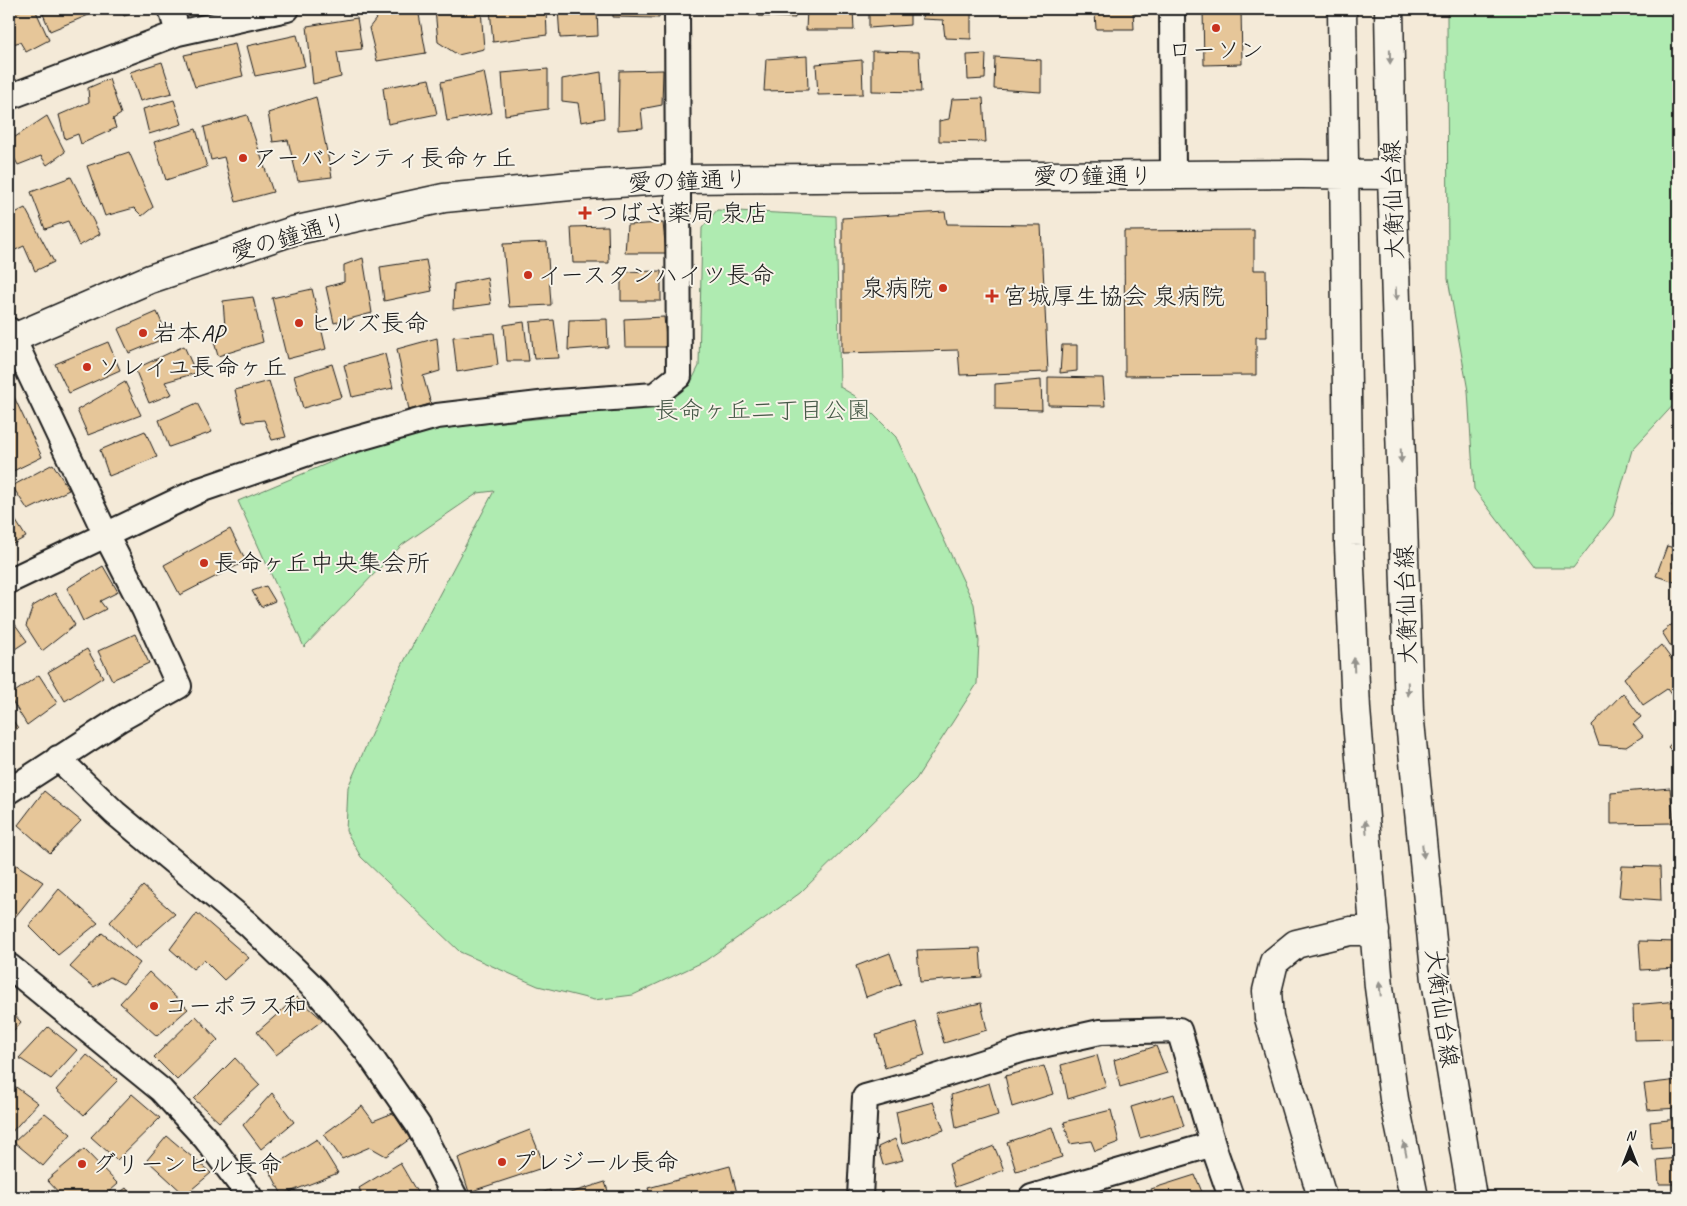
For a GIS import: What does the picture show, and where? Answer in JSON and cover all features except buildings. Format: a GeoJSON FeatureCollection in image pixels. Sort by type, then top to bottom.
{"type":"FeatureCollection","features":[{"type":"Feature","properties":{"kind":"main road","name":"大衡仙台線"},"geometry":{"type":"LineString","coordinates":[[1342,9],[1349,545],[1356,709],[1379,987],[1394,1099],[1414,1197]]}},
{"type":"Feature","properties":{"kind":"main road","name":"大衡仙台線"},"geometry":{"type":"LineString","coordinates":[[1389,9],[1392,175],[1409,712],[1436,980],[1472,1197]]}},
{"type":"Feature","properties":{"kind":"main road","name":"愛の鐘通り"},"geometry":{"type":"LineString","coordinates":[[10,336],[150,279],[293,231],[444,198],[571,186],[679,179],[1392,175]]}},
{"type":"Feature","properties":{"kind":"main road"},"geometry":{"type":"LineString","coordinates":[[1322,1197],[1269,1018],[1267,991],[1274,962],[1296,944],[1350,931],[1375,931]]}},
{"type":"Feature","properties":{"kind":"street"},"geometry":{"type":"LineString","coordinates":[[171,9],[178,33]]}},
{"type":"Feature","properties":{"kind":"street"},"geometry":{"type":"LineString","coordinates":[[9,97],[178,33],[287,9]]}},
{"type":"Feature","properties":{"kind":"street"},"geometry":{"type":"LineString","coordinates":[[9,581],[200,490],[314,451],[437,416],[556,402],[655,395],[679,376],[677,9]]}},
{"type":"Feature","properties":{"kind":"street"},"geometry":{"type":"LineString","coordinates":[[1172,9],[1174,176]]}},
{"type":"Feature","properties":{"kind":"street"},"geometry":{"type":"LineString","coordinates":[[9,791],[120,719],[179,686],[144,609],[106,535],[10,336]]}},
{"type":"Feature","properties":{"kind":"street"},"geometry":{"type":"LineString","coordinates":[[58,758],[115,813],[248,924],[316,990],[366,1050],[418,1125],[455,1197]]}},
{"type":"Feature","properties":{"kind":"street"},"geometry":{"type":"LineString","coordinates":[[9,966],[161,1090],[206,1140],[250,1197]]}},
{"type":"Feature","properties":{"kind":"street"},"geometry":{"type":"LineString","coordinates":[[860,1197],[865,1097],[930,1079],[1024,1049],[1100,1032],[1179,1030],[1231,1197]]}},
{"type":"Feature","properties":{"kind":"street"},"geometry":{"type":"LineString","coordinates":[[1032,1197],[1213,1144]]}},
{"type":"Feature","properties":{"kind":"green space"},"geometry":{"type":"Polygon","coordinates":[[[1449,9],[1678,9],[1678,400],[1632,450],[1613,516],[1573,568],[1534,568],[1474,489],[1468,391],[1448,279],[1447,16],[1449,9]]]}},
{"type":"Feature","properties":{"kind":"green space","name":"長命ヶ丘二丁目公園"},"geometry":{"type":"Polygon","coordinates":[[[717,210],[836,216],[840,387],[855,396],[896,437],[974,604],[979,641],[977,684],[916,779],[800,893],[705,961],[633,995],[594,1000],[538,986],[460,952],[361,857],[346,831],[348,787],[399,671],[494,491],[478,493],[402,545],[304,647],[238,501],[362,449],[441,428],[555,417],[588,401],[689,386],[699,366],[702,228],[717,210]]]}},
{"type":"Feature","properties":{"kind":"place","name":"ローソン"},"geometry":{"type":"Point","coordinates":[1216,28]}},
{"type":"Feature","properties":{"kind":"place","name":"アーバンシティ長命ヶ丘"},"geometry":{"type":"Point","coordinates":[243,158]}},
{"type":"Feature","properties":{"kind":"place","name":"つばさ薬局 泉店"},"geometry":{"type":"Point","coordinates":[585,213]}},
{"type":"Feature","properties":{"kind":"place","name":"イースタンハイツ長命"},"geometry":{"type":"Point","coordinates":[528,275]}},
{"type":"Feature","properties":{"kind":"place","name":"泉病院"},"geometry":{"type":"Point","coordinates":[943,288]}},
{"type":"Feature","properties":{"kind":"place","name":"宮城厚生協会 泉病院"},"geometry":{"type":"Point","coordinates":[992,296]}},
{"type":"Feature","properties":{"kind":"place","name":"ヒルズ長命"},"geometry":{"type":"Point","coordinates":[299,323]}},
{"type":"Feature","properties":{"kind":"place","name":"岩本AP"},"geometry":{"type":"Point","coordinates":[143,333]}},
{"type":"Feature","properties":{"kind":"place","name":"ソレイユ長命ヶ丘"},"geometry":{"type":"Point","coordinates":[87,367]}},
{"type":"Feature","properties":{"kind":"place","name":"長命ヶ丘中央集会所"},"geometry":{"type":"Point","coordinates":[204,563]}},
{"type":"Feature","properties":{"kind":"place","name":"コーポラス和"},"geometry":{"type":"Point","coordinates":[154,1006]}},
{"type":"Feature","properties":{"kind":"place","name":"プレジール長命"},"geometry":{"type":"Point","coordinates":[502,1162]}},
{"type":"Feature","properties":{"kind":"place","name":"グリーンヒル長命"},"geometry":{"type":"Point","coordinates":[82,1164]}}]}
